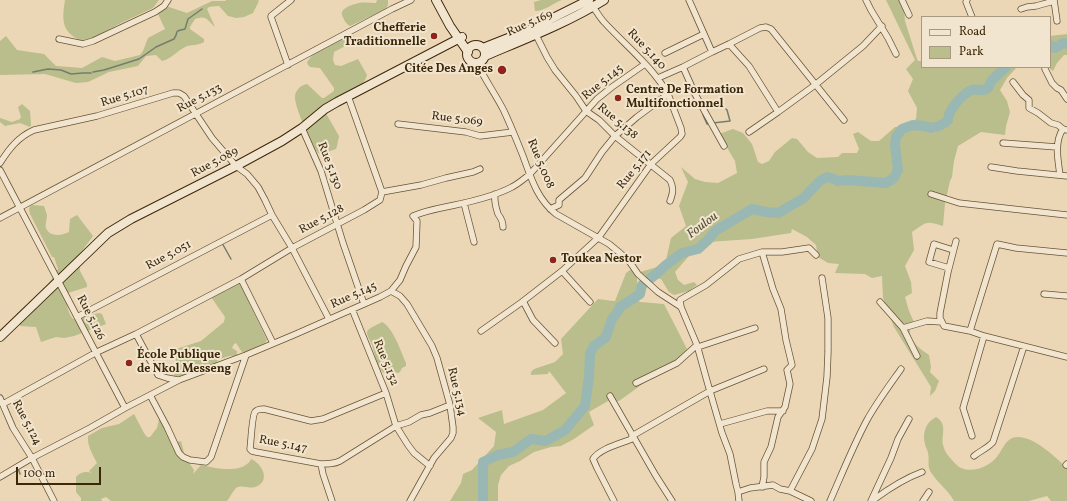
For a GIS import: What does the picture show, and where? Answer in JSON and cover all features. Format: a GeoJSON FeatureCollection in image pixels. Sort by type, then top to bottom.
{"type":"FeatureCollection","features":[{"type":"Feature","properties":{"kind":"street"},"geometry":{"type":"LineString","coordinates":[[59,38],[83,44],[93,41],[155,12],[164,6],[168,0]]}},
{"type":"Feature","properties":{"kind":"street"},"geometry":{"type":"LineString","coordinates":[[288,65],[271,16],[291,0]]}},
{"type":"Feature","properties":{"kind":"street","name":"Rue 5.133"},"geometry":{"type":"LineString","coordinates":[[0,218],[411,0]]}},
{"type":"Feature","properties":{"kind":"street"},"geometry":{"type":"LineString","coordinates":[[436,0],[450,26],[469,50],[468,58],[472,62],[477,63],[482,61],[484,52],[481,47],[476,46],[469,50]]}},
{"type":"Feature","properties":{"kind":"street"},"geometry":{"type":"LineString","coordinates":[[440,0],[460,38]]}},
{"type":"Feature","properties":{"kind":"street","name":"Rue 5.169"},"geometry":{"type":"LineString","coordinates":[[484,52],[531,29],[591,3],[604,0]]}},
{"type":"Feature","properties":{"kind":"street"},"geometry":{"type":"LineString","coordinates":[[689,0],[712,52]]}},
{"type":"Feature","properties":{"kind":"street"},"geometry":{"type":"LineString","coordinates":[[866,0],[882,26],[896,54]]}},
{"type":"Feature","properties":{"kind":"street"},"geometry":{"type":"LineString","coordinates":[[902,0],[909,15]]}},
{"type":"Feature","properties":{"kind":"street"},"geometry":{"type":"LineString","coordinates":[[967,0],[966,2],[972,16]]}},
{"type":"Feature","properties":{"kind":"street"},"geometry":{"type":"LineString","coordinates":[[1021,9],[1054,0],[1057,21]]}},
{"type":"Feature","properties":{"kind":"street","name":"Rue 5.169"},"geometry":{"type":"LineString","coordinates":[[484,52],[536,35],[591,3]]}},
{"type":"Feature","properties":{"kind":"street","name":"Rue 5.140"},"geometry":{"type":"LineString","coordinates":[[591,3],[604,23],[658,78],[668,94]]}},
{"type":"Feature","properties":{"kind":"street"},"geometry":{"type":"LineString","coordinates":[[749,132],[815,85],[863,46],[882,26]]}},
{"type":"Feature","properties":{"kind":"street"},"geometry":{"type":"LineString","coordinates":[[658,78],[760,28],[766,27],[771,29],[779,37],[815,85],[844,120]]}},
{"type":"Feature","properties":{"kind":"street"},"geometry":{"type":"LineString","coordinates":[[665,53],[704,34]]}},
{"type":"Feature","properties":{"kind":"street","name":"Rue 5.138"},"geometry":{"type":"LineString","coordinates":[[536,35],[555,70],[586,111],[599,120],[615,136],[670,180],[673,191],[670,201]]}},
{"type":"Feature","properties":{"kind":"street","name":"Rue 5.089"},"geometry":{"type":"LineString","coordinates":[[0,337],[108,233],[131,219],[282,141],[302,128],[325,108],[460,38]]}},
{"type":"Feature","properties":{"kind":"street"},"geometry":{"type":"LineString","coordinates":[[729,44],[749,66],[778,112]]}},
{"type":"Feature","properties":{"kind":"street","name":"Rue 5.008"},"geometry":{"type":"LineString","coordinates":[[477,63],[504,111],[535,188],[543,201],[550,209],[566,220],[599,237],[620,253],[629,261],[646,282],[681,307]]}},
{"type":"Feature","properties":{"kind":"street","name":"Rue 5.145"},"geometry":{"type":"LineString","coordinates":[[0,477],[32,458],[178,380],[246,355],[329,320],[391,291],[400,280],[416,247],[417,221],[413,216],[423,212],[464,203],[495,194],[512,187],[530,174],[597,99],[645,64]]}},
{"type":"Feature","properties":{"kind":"street"},"geometry":{"type":"LineString","coordinates":[[683,67],[695,94],[724,146]]}},
{"type":"Feature","properties":{"kind":"street"},"geometry":{"type":"LineString","coordinates":[[1045,69],[1052,83],[1061,90],[1067,99]]}},
{"type":"Feature","properties":{"kind":"street"},"geometry":{"type":"LineString","coordinates":[[1013,82],[1029,100],[1029,108],[1051,123],[1065,129],[1061,132],[1057,147],[1060,175]]}},
{"type":"Feature","properties":{"kind":"street","name":"Rue 5.107"},"geometry":{"type":"LineString","coordinates":[[0,164],[15,143],[25,134],[34,130],[97,116],[173,93],[179,93],[184,96],[212,138],[236,166],[247,174],[258,187],[266,200],[272,215],[292,248],[329,320]]}},
{"type":"Feature","properties":{"kind":"street"},"geometry":{"type":"LineString","coordinates":[[550,209],[559,205],[559,200],[585,178],[602,152],[615,136],[637,117],[668,94]]}},
{"type":"Feature","properties":{"kind":"street","name":"Rue 5.171"},"geometry":{"type":"LineString","coordinates":[[481,331],[562,271],[599,237],[651,164],[680,138],[682,134],[668,94]]}},
{"type":"Feature","properties":{"kind":"street"},"geometry":{"type":"LineString","coordinates":[[348,96],[382,192],[421,185],[480,169]]}},
{"type":"Feature","properties":{"kind":"street","name":"Rue 5.069"},"geometry":{"type":"LineString","coordinates":[[398,124],[466,132],[480,136],[513,132]]}},
{"type":"Feature","properties":{"kind":"street","name":"Rue 5.130"},"geometry":{"type":"LineString","coordinates":[[302,128],[321,171],[343,243],[364,304]]}},
{"type":"Feature","properties":{"kind":"street"},"geometry":{"type":"LineString","coordinates":[[1004,143],[1057,147]]}},
{"type":"Feature","properties":{"kind":"street"},"geometry":{"type":"LineString","coordinates":[[991,167],[1067,176]]}},
{"type":"Feature","properties":{"kind":"street","name":"Rue 5.126"},"geometry":{"type":"LineString","coordinates":[[0,170],[59,281],[95,353],[136,334],[240,279]]}},
{"type":"Feature","properties":{"kind":"street","name":"Rue 5.128"},"geometry":{"type":"LineString","coordinates":[[240,279],[292,248],[338,225],[377,202],[380,200],[382,192]]}},
{"type":"Feature","properties":{"kind":"street"},"geometry":{"type":"LineString","coordinates":[[495,194],[495,203],[504,227]]}},
{"type":"Feature","properties":{"kind":"street"},"geometry":{"type":"LineString","coordinates":[[931,194],[959,203],[1067,214]]}},
{"type":"Feature","properties":{"kind":"street"},"geometry":{"type":"LineString","coordinates":[[464,203],[474,242]]}},
{"type":"Feature","properties":{"kind":"street","name":"Rue 5.051"},"geometry":{"type":"LineString","coordinates":[[77,317],[272,215]]}},
{"type":"Feature","properties":{"kind":"street"},"geometry":{"type":"LineString","coordinates":[[956,241],[940,313],[940,318],[944,326],[970,331],[984,336],[1067,357]]}},
{"type":"Feature","properties":{"kind":"street"},"geometry":{"type":"LineString","coordinates":[[949,268],[929,262],[934,244],[953,250]]}},
{"type":"Feature","properties":{"kind":"street"},"geometry":{"type":"LineString","coordinates":[[970,331],[997,244],[1016,248],[1067,253]]}},
{"type":"Feature","properties":{"kind":"street"},"geometry":{"type":"LineString","coordinates":[[739,501],[730,454],[710,391],[698,346],[681,307],[680,300],[706,284],[738,259],[762,252],[782,252],[809,248],[816,255]]}},
{"type":"Feature","properties":{"kind":"street"},"geometry":{"type":"LineString","coordinates":[[762,252],[773,289],[781,309],[792,365],[787,370],[790,384],[783,411],[778,417],[771,447],[764,462],[762,487]]}},
{"type":"Feature","properties":{"kind":"street"},"geometry":{"type":"LineString","coordinates":[[562,271],[590,302]]}},
{"type":"Feature","properties":{"kind":"street"},"geometry":{"type":"LineString","coordinates":[[790,492],[812,449],[822,419],[827,377],[828,352],[828,318],[822,278]]}},
{"type":"Feature","properties":{"kind":"street"},"geometry":{"type":"LineString","coordinates":[[240,279],[273,343]]}},
{"type":"Feature","properties":{"kind":"street","name":"Rue 5.134"},"geometry":{"type":"LineString","coordinates":[[391,291],[400,296],[407,304],[432,346],[437,358],[450,405],[453,427],[451,438],[439,452],[410,501]]}},
{"type":"Feature","properties":{"kind":"street"},"geometry":{"type":"LineString","coordinates":[[1044,294],[1067,296]]}},
{"type":"Feature","properties":{"kind":"street"},"geometry":{"type":"LineString","coordinates":[[523,301],[533,320],[555,343]]}},
{"type":"Feature","properties":{"kind":"street"},"geometry":{"type":"LineString","coordinates":[[880,302],[904,328],[917,356]]}},
{"type":"Feature","properties":{"kind":"street","name":"Rue 5.132"},"geometry":{"type":"LineString","coordinates":[[352,309],[386,393],[396,426],[414,453],[430,466]]}},
{"type":"Feature","properties":{"kind":"street"},"geometry":{"type":"LineString","coordinates":[[904,328],[927,321],[942,322]]}},
{"type":"Feature","properties":{"kind":"street"},"geometry":{"type":"LineString","coordinates":[[636,383],[677,363],[698,346],[755,328]]}},
{"type":"Feature","properties":{"kind":"street"},"geometry":{"type":"LineString","coordinates":[[136,334],[164,387]]}},
{"type":"Feature","properties":{"kind":"street"},"geometry":{"type":"LineString","coordinates":[[972,436],[963,408],[984,336]]}},
{"type":"Feature","properties":{"kind":"street"},"geometry":{"type":"LineString","coordinates":[[974,456],[990,446],[993,442],[1024,346]]}},
{"type":"Feature","properties":{"kind":"street"},"geometry":{"type":"LineString","coordinates":[[3,404],[95,353],[125,408]]}},
{"type":"Feature","properties":{"kind":"street"},"geometry":{"type":"LineString","coordinates":[[150,395],[183,457],[190,460],[206,462],[211,457],[246,355]]}},
{"type":"Feature","properties":{"kind":"street"},"geometry":{"type":"LineString","coordinates":[[614,501],[593,459],[596,455],[633,437],[710,391],[764,369]]}},
{"type":"Feature","properties":{"kind":"street"},"geometry":{"type":"LineString","coordinates":[[830,501],[868,420],[882,396],[901,369]]}},
{"type":"Feature","properties":{"kind":"street"},"geometry":{"type":"LineString","coordinates":[[158,375],[178,380]]}},
{"type":"Feature","properties":{"kind":"street","name":"Rue 5.147"},"geometry":{"type":"LineString","coordinates":[[386,393],[317,421],[310,421],[264,408],[259,409],[254,412],[250,449],[252,451],[321,464],[336,463],[396,426],[450,405]]}},
{"type":"Feature","properties":{"kind":"street"},"geometry":{"type":"LineString","coordinates":[[610,396],[672,501]]}},
{"type":"Feature","properties":{"kind":"street","name":"Rue 5.124"},"geometry":{"type":"LineString","coordinates":[[0,398],[13,428],[32,458],[54,501]]}},
{"type":"Feature","properties":{"kind":"street"},"geometry":{"type":"LineString","coordinates":[[720,424],[767,411],[783,411]]}},
{"type":"Feature","properties":{"kind":"street"},"geometry":{"type":"LineString","coordinates":[[872,501],[898,439],[909,419]]}},
{"type":"Feature","properties":{"kind":"street"},"geometry":{"type":"LineString","coordinates":[[321,464],[332,501]]}},
{"type":"Feature","properties":{"kind":"street"},"geometry":{"type":"LineString","coordinates":[[872,501],[889,488],[908,477],[922,472]]}},
{"type":"Feature","properties":{"kind":"street"},"geometry":{"type":"LineString","coordinates":[[738,492],[750,488],[773,485],[811,501]]}},
{"type":"Feature","properties":{"kind":"street"},"geometry":{"type":"LineString","coordinates":[[923,501],[928,492]]}},
{"type":"Feature","properties":{"kind":"green space"},"geometry":{"type":"Polygon","coordinates":[[[65,0],[159,0],[153,8],[119,24],[86,43],[72,36],[65,27],[63,16],[65,0]]]}},
{"type":"Feature","properties":{"kind":"green space"},"geometry":{"type":"Polygon","coordinates":[[[377,0],[388,0],[386,9],[350,26],[345,22],[342,13],[345,8],[359,3],[376,3],[377,0]]]}},
{"type":"Feature","properties":{"kind":"green space"},"geometry":{"type":"Polygon","coordinates":[[[541,0],[562,0],[542,10],[535,11],[534,2],[541,0]]]}},
{"type":"Feature","properties":{"kind":"green space"},"geometry":{"type":"Polygon","coordinates":[[[886,0],[900,0],[917,59],[918,61],[921,61],[921,68],[1016,68],[1007,78],[1000,90],[1007,101],[1010,112],[1005,135],[981,132],[958,146],[945,203],[943,226],[927,223],[912,232],[914,250],[905,266],[911,282],[912,293],[905,297],[916,327],[910,329],[911,337],[915,344],[929,355],[931,367],[930,372],[939,381],[935,391],[930,396],[931,387],[894,327],[883,298],[882,276],[872,278],[865,274],[835,273],[839,264],[828,263],[818,257],[816,245],[807,237],[792,229],[791,233],[752,239],[708,242],[695,249],[675,272],[678,280],[684,285],[694,282],[697,285],[689,291],[674,295],[669,292],[661,279],[637,274],[637,299],[640,302],[664,304],[687,349],[687,352],[619,401],[608,401],[589,412],[594,425],[574,439],[561,446],[534,452],[509,466],[501,475],[498,485],[498,501],[450,501],[461,483],[463,474],[472,470],[494,446],[496,432],[478,418],[502,410],[504,424],[543,410],[566,393],[549,371],[548,374],[531,375],[531,372],[534,369],[555,362],[563,354],[561,339],[598,299],[615,301],[626,273],[630,270],[637,273],[657,267],[666,260],[671,238],[686,226],[679,206],[688,182],[681,167],[695,179],[705,182],[718,183],[737,173],[735,161],[719,134],[733,129],[743,133],[752,144],[758,162],[762,164],[769,161],[775,152],[792,138],[797,139],[808,152],[817,158],[838,157],[842,153],[857,153],[859,149],[853,134],[858,132],[871,141],[879,141],[895,127],[908,125],[916,119],[917,108],[908,91],[913,79],[906,69],[915,60],[886,0]]]}},
{"type":"Feature","properties":{"kind":"green space"},"geometry":{"type":"Polygon","coordinates":[[[212,1],[259,1],[253,13],[244,17],[236,18],[228,16],[219,6],[209,7],[207,9],[215,27],[206,18],[202,17],[195,19],[190,27],[190,29],[204,39],[204,42],[185,47],[171,57],[162,61],[156,55],[146,56],[138,66],[109,72],[88,82],[76,83],[45,74],[0,75],[0,41],[6,36],[17,50],[44,54],[56,66],[82,68],[102,57],[115,61],[140,55],[148,38],[165,29],[158,14],[166,6],[187,13],[212,1]]]}},
{"type":"Feature","properties":{"kind":"green space"},"geometry":{"type":"Polygon","coordinates":[[[351,34],[355,40],[334,52],[333,60],[335,65],[341,66],[358,59],[367,75],[355,91],[324,110],[339,136],[336,149],[321,154],[315,149],[298,112],[295,94],[300,87],[307,84],[322,98],[334,91],[334,88],[320,68],[310,67],[307,62],[318,48],[351,34]]]}},
{"type":"Feature","properties":{"kind":"green space"},"geometry":{"type":"Polygon","coordinates":[[[1067,34],[1067,55],[1064,55],[1057,63],[1053,71],[1049,68],[1051,68],[1051,36],[1067,34]]]}},
{"type":"Feature","properties":{"kind":"green space"},"geometry":{"type":"Polygon","coordinates":[[[22,104],[30,111],[30,127],[20,123],[5,126],[0,122],[0,118],[12,122],[20,119],[21,117],[18,107],[22,104]]]}},
{"type":"Feature","properties":{"kind":"green space"},"geometry":{"type":"Polygon","coordinates":[[[30,206],[44,206],[47,215],[46,228],[50,233],[60,235],[69,232],[70,219],[77,215],[93,236],[79,255],[80,271],[87,284],[87,287],[68,293],[68,307],[69,313],[73,319],[99,313],[102,314],[106,324],[74,336],[64,338],[56,337],[41,342],[36,327],[20,326],[20,323],[36,304],[58,269],[54,257],[52,257],[30,214],[30,206]]]}},
{"type":"Feature","properties":{"kind":"green space"},"geometry":{"type":"Polygon","coordinates":[[[240,282],[267,340],[265,343],[246,353],[242,352],[236,343],[232,348],[237,351],[237,356],[222,358],[217,361],[217,369],[208,372],[204,369],[184,376],[174,376],[176,361],[172,352],[173,350],[201,341],[224,322],[225,317],[211,297],[240,282]]]}},
{"type":"Feature","properties":{"kind":"green space"},"geometry":{"type":"Polygon","coordinates":[[[382,322],[393,334],[406,363],[406,366],[398,373],[390,371],[384,373],[381,370],[377,364],[372,345],[367,335],[368,330],[382,322]]]}},
{"type":"Feature","properties":{"kind":"green space"},"geometry":{"type":"Polygon","coordinates":[[[134,414],[147,437],[150,437],[157,428],[159,419],[166,423],[177,442],[181,441],[185,457],[194,470],[193,474],[201,465],[231,469],[248,464],[251,459],[255,461],[262,469],[264,473],[263,481],[260,485],[255,487],[241,486],[236,488],[227,501],[111,501],[106,497],[101,499],[102,501],[81,501],[81,498],[76,492],[76,477],[83,472],[92,473],[89,471],[97,463],[89,447],[88,436],[102,428],[119,424],[134,414]]]}},
{"type":"Feature","properties":{"kind":"green space"},"geometry":{"type":"Polygon","coordinates":[[[936,417],[940,420],[943,426],[943,445],[946,452],[949,457],[961,468],[970,470],[980,468],[988,464],[998,456],[1010,439],[1018,437],[1024,438],[1038,444],[1051,453],[1067,468],[1067,501],[1051,501],[1047,496],[1029,501],[954,501],[930,471],[928,464],[928,452],[925,446],[924,436],[927,425],[936,417]]]}},
{"type":"Feature","properties":{"kind":"waterway"},"geometry":{"type":"LineString","coordinates":[[93,72],[139,59],[156,47],[174,39],[177,31],[185,29],[188,19],[202,9]]}},
{"type":"Feature","properties":{"kind":"waterway","name":"Foulou"},"geometry":{"type":"LineString","coordinates":[[1051,46],[1055,48],[1063,43],[1067,44]]}},
{"type":"Feature","properties":{"kind":"waterway","name":"Foulou"},"geometry":{"type":"LineString","coordinates":[[483,501],[483,462],[498,455],[513,452],[531,439],[546,441],[565,430],[585,406],[589,377],[590,354],[594,346],[606,337],[612,319],[620,307],[640,294],[642,285],[666,265],[682,253],[698,249],[715,231],[752,209],[778,213],[804,198],[820,181],[827,177],[838,181],[848,180],[886,183],[894,178],[898,170],[895,144],[896,137],[902,129],[913,125],[931,128],[946,122],[950,112],[960,98],[972,90],[983,90],[987,88],[992,80],[1005,68]]}},
{"type":"Feature","properties":{"kind":"waterway"},"geometry":{"type":"LineString","coordinates":[[33,72],[48,69],[61,70],[71,74],[91,73]]}},
{"type":"Feature","properties":{"kind":"waterway"},"geometry":{"type":"LineString","coordinates":[[713,123],[730,121],[726,109]]}},
{"type":"Feature","properties":{"kind":"waterway"},"geometry":{"type":"LineString","coordinates":[[703,115],[707,124],[710,124]]}},
{"type":"Feature","properties":{"kind":"waterway"},"geometry":{"type":"LineString","coordinates":[[222,243],[231,259]]}},
{"type":"Feature","properties":{"kind":"waterway"},"geometry":{"type":"LineString","coordinates":[[18,468],[20,474]]}},
{"type":"Feature","properties":{"kind":"place","name":"Chefferie Traditionnelle"},"geometry":{"type":"Point","coordinates":[434,36]}},
{"type":"Feature","properties":{"kind":"place","name":"Citée Des Anges"},"geometry":{"type":"Point","coordinates":[502,70]}},
{"type":"Feature","properties":{"kind":"place","name":"Centre De Formation Multifonctionnel"},"geometry":{"type":"Point","coordinates":[618,98]}},
{"type":"Feature","properties":{"kind":"place","name":"Toukea Nestor"},"geometry":{"type":"Point","coordinates":[553,260]}},
{"type":"Feature","properties":{"kind":"place","name":"École Publique de Nkol Messeng"},"geometry":{"type":"Point","coordinates":[129,363]}}]}
